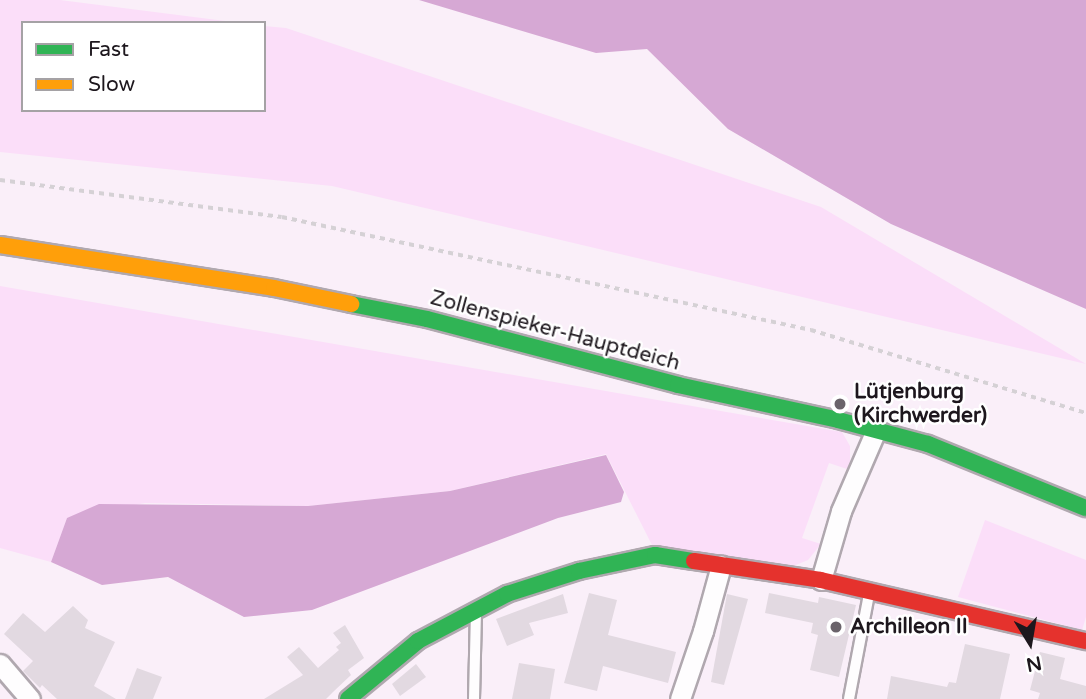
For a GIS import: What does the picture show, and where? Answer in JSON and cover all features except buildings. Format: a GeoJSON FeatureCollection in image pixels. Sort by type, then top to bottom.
{"type":"FeatureCollection","features":[{"type":"Feature","properties":{"kind":"street","name":"Zollenspieker-Hauptdeich"},"geometry":{"type":"LineString","coordinates":[[0,245],[274,288],[427,319],[678,385],[876,429],[928,444],[1086,508]]}},
{"type":"Feature","properties":{"kind":"street"},"geometry":{"type":"LineString","coordinates":[[821,580],[841,511],[876,429]]}},
{"type":"Feature","properties":{"kind":"street"},"geometry":{"type":"LineString","coordinates":[[348,699],[418,641],[507,594],[579,571],[655,555],[821,580],[1086,641]]}},
{"type":"Feature","properties":{"kind":"street"},"geometry":{"type":"LineString","coordinates":[[680,699],[721,565]]}},
{"type":"Feature","properties":{"kind":"street"},"geometry":{"type":"LineString","coordinates":[[0,664],[30,699]]}},
{"type":"Feature","properties":{"kind":"lane"},"geometry":{"type":"LineString","coordinates":[[849,699],[870,590]]}},
{"type":"Feature","properties":{"kind":"lane"},"geometry":{"type":"LineString","coordinates":[[474,699],[476,610]]}},
{"type":"Feature","properties":{"kind":"path"},"geometry":{"type":"LineString","coordinates":[[0,180],[309,223],[811,331],[1086,413]]}},
{"type":"Feature","properties":{"kind":"shaded area"},"geometry":{"type":"Polygon","coordinates":[[[0,0],[60,0],[225,21],[21,21],[21,112],[266,112],[266,26],[286,28],[821,207],[1086,364],[332,186],[0,152],[0,0]]]}},
{"type":"Feature","properties":{"kind":"shaded area"},"geometry":{"type":"Polygon","coordinates":[[[419,0],[1086,0],[1086,309],[891,224],[728,129],[647,49],[596,53],[419,0]]]}},
{"type":"Feature","properties":{"kind":"shaded area"},"geometry":{"type":"Polygon","coordinates":[[[0,286],[842,432],[850,446],[850,470],[829,463],[802,538],[821,544],[808,560],[791,567],[653,547],[606,454],[450,491],[308,506],[145,503],[67,518],[51,562],[0,548],[0,286]]]}},
{"type":"Feature","properties":{"kind":"shaded area"},"geometry":{"type":"Polygon","coordinates":[[[606,455],[624,492],[621,502],[558,518],[312,610],[244,617],[168,577],[102,585],[51,562],[67,518],[99,504],[308,506],[450,491],[606,455]]]}},
{"type":"Feature","properties":{"kind":"shaded area"},"geometry":{"type":"Polygon","coordinates":[[[985,520],[1086,560],[1086,617],[1082,630],[958,597],[985,520]]]}},
{"type":"Feature","properties":{"kind":"traffic: fast"},"geometry":{"type":"LineString","coordinates":[[351,304],[427,319],[678,385],[838,420],[928,444],[1086,508]]}},
{"type":"Feature","properties":{"kind":"traffic: fast"},"geometry":{"type":"LineString","coordinates":[[348,699],[418,641],[507,594],[579,571],[655,555],[694,561]]}},
{"type":"Feature","properties":{"kind":"traffic: slow"},"geometry":{"type":"LineString","coordinates":[[0,245],[274,288],[351,304]]}},
{"type":"Feature","properties":{"kind":"traffic: jam"},"geometry":{"type":"LineString","coordinates":[[694,561],[821,580],[1086,641]]}},
{"type":"Feature","properties":{"kind":"place","name":"Lütjenburg (Kirchwerder)"},"geometry":{"type":"Point","coordinates":[840,404]}},
{"type":"Feature","properties":{"kind":"place","name":"Archilleon II"},"geometry":{"type":"Point","coordinates":[836,627]}}]}
